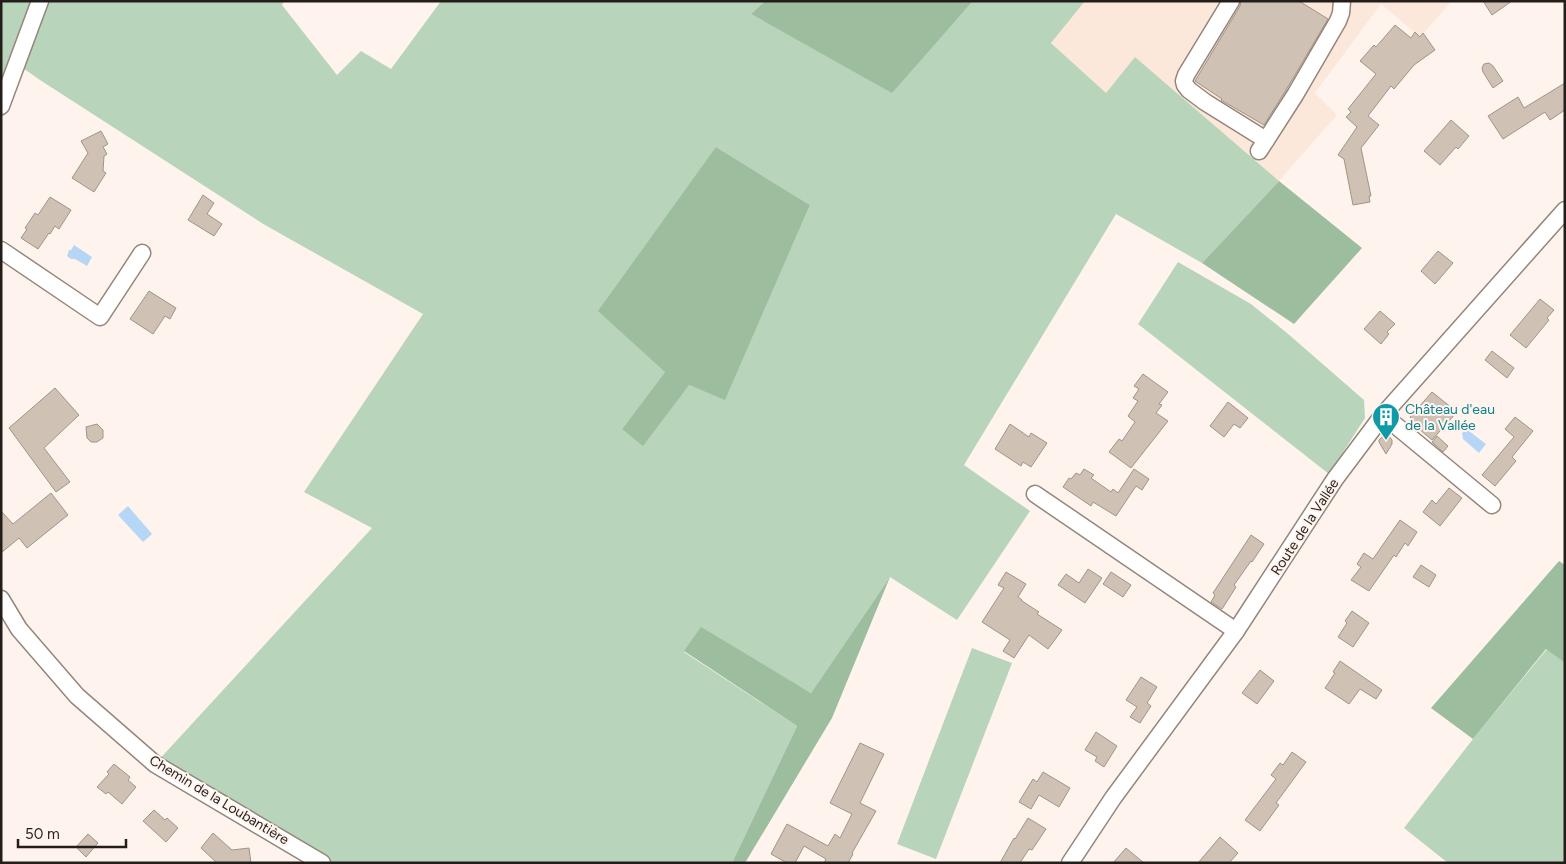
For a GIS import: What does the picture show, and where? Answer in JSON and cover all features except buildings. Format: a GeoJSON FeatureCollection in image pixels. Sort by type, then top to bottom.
{"type":"FeatureCollection","features":[{"type":"Feature","properties":{"kind":"street"},"geometry":{"type":"LineString","coordinates":[[1,106],[40,1]]}},
{"type":"Feature","properties":{"kind":"street"},"geometry":{"type":"LineString","coordinates":[[1231,1],[1184,81],[1189,90],[1263,146],[1338,21],[1342,1]]}},
{"type":"Feature","properties":{"kind":"street","name":"Route de la Vallée"},"geometry":{"type":"LineString","coordinates":[[1070,863],[1113,798],[1236,631],[1335,479],[1383,415],[1565,210]]}},
{"type":"Feature","properties":{"kind":"street"},"geometry":{"type":"LineString","coordinates":[[1,250],[100,317],[142,253]]}},
{"type":"Feature","properties":{"kind":"street"},"geometry":{"type":"LineString","coordinates":[[1383,415],[1492,505]]}},
{"type":"Feature","properties":{"kind":"street"},"geometry":{"type":"LineString","coordinates":[[1034,494],[1236,631]]}},
{"type":"Feature","properties":{"kind":"street","name":"Chemin de la Loubantière"},"geometry":{"type":"LineString","coordinates":[[1,599],[19,629],[77,696],[155,764],[322,863]]}},
{"type":"Feature","properties":{"kind":"shaded area"},"geometry":{"type":"Polygon","coordinates":[[[1085,1],[1452,1],[1420,37],[1381,4],[1315,93],[1337,115],[1279,181],[1135,57],[1106,94],[1051,42],[1085,1]]]}},
{"type":"Feature","properties":{"kind":"green space"},"geometry":{"type":"Polygon","coordinates":[[[1,1],[284,1],[282,5],[337,75],[361,51],[391,69],[441,1],[765,1],[751,14],[892,92],[973,1],[1085,1],[1051,43],[1106,93],[1135,57],[1279,181],[1202,263],[1116,214],[964,465],[1030,511],[957,620],[890,577],[811,693],[701,628],[684,652],[797,726],[732,863],[322,863],[155,764],[372,528],[304,492],[423,314],[265,225],[17,64],[1,106],[1,1]],[[716,147],[665,372],[622,429],[689,385],[725,399],[810,205],[716,147]]]}},
{"type":"Feature","properties":{"kind":"green space"},"geometry":{"type":"Polygon","coordinates":[[[765,1],[973,1],[892,93],[751,14],[765,1]]]}},
{"type":"Feature","properties":{"kind":"green space"},"geometry":{"type":"Polygon","coordinates":[[[716,147],[810,205],[725,400],[689,385],[643,446],[622,429],[665,372],[598,311],[716,147]]]}},
{"type":"Feature","properties":{"kind":"green space"},"geometry":{"type":"Polygon","coordinates":[[[1279,181],[1362,248],[1294,324],[1202,263],[1279,181]]]}},
{"type":"Feature","properties":{"kind":"green space"},"geometry":{"type":"Polygon","coordinates":[[[1178,262],[1251,304],[1364,400],[1365,418],[1329,474],[1138,324],[1178,262]]]}},
{"type":"Feature","properties":{"kind":"green space"},"geometry":{"type":"Polygon","coordinates":[[[1559,561],[1565,565],[1565,663],[1546,649],[1473,739],[1431,708],[1559,561]]]}},
{"type":"Feature","properties":{"kind":"green space"},"geometry":{"type":"Polygon","coordinates":[[[890,577],[832,718],[745,863],[732,863],[797,726],[684,651],[701,627],[811,693],[890,577]]]}},
{"type":"Feature","properties":{"kind":"green space"},"geometry":{"type":"Polygon","coordinates":[[[972,648],[1012,663],[936,859],[897,844],[972,648]]]}},
{"type":"Feature","properties":{"kind":"green space"},"geometry":{"type":"Polygon","coordinates":[[[1547,649],[1565,663],[1565,863],[1448,863],[1404,828],[1473,739],[1547,649]]]}},
{"type":"Feature","properties":{"kind":"water"},"geometry":{"type":"Polygon","coordinates":[[[74,245],[92,257],[87,266],[67,256],[69,250],[74,245]]]}},
{"type":"Feature","properties":{"kind":"water"},"geometry":{"type":"Polygon","coordinates":[[[1466,430],[1486,444],[1479,453],[1463,439],[1462,433],[1466,430]]]}},
{"type":"Feature","properties":{"kind":"water"},"geometry":{"type":"Polygon","coordinates":[[[128,506],[152,534],[143,542],[118,515],[128,506]]]}},
{"type":"Feature","properties":{"kind":"place","name":"Château d'eau de la Vallée"},"geometry":{"type":"Point","coordinates":[1386,441]}}]}
